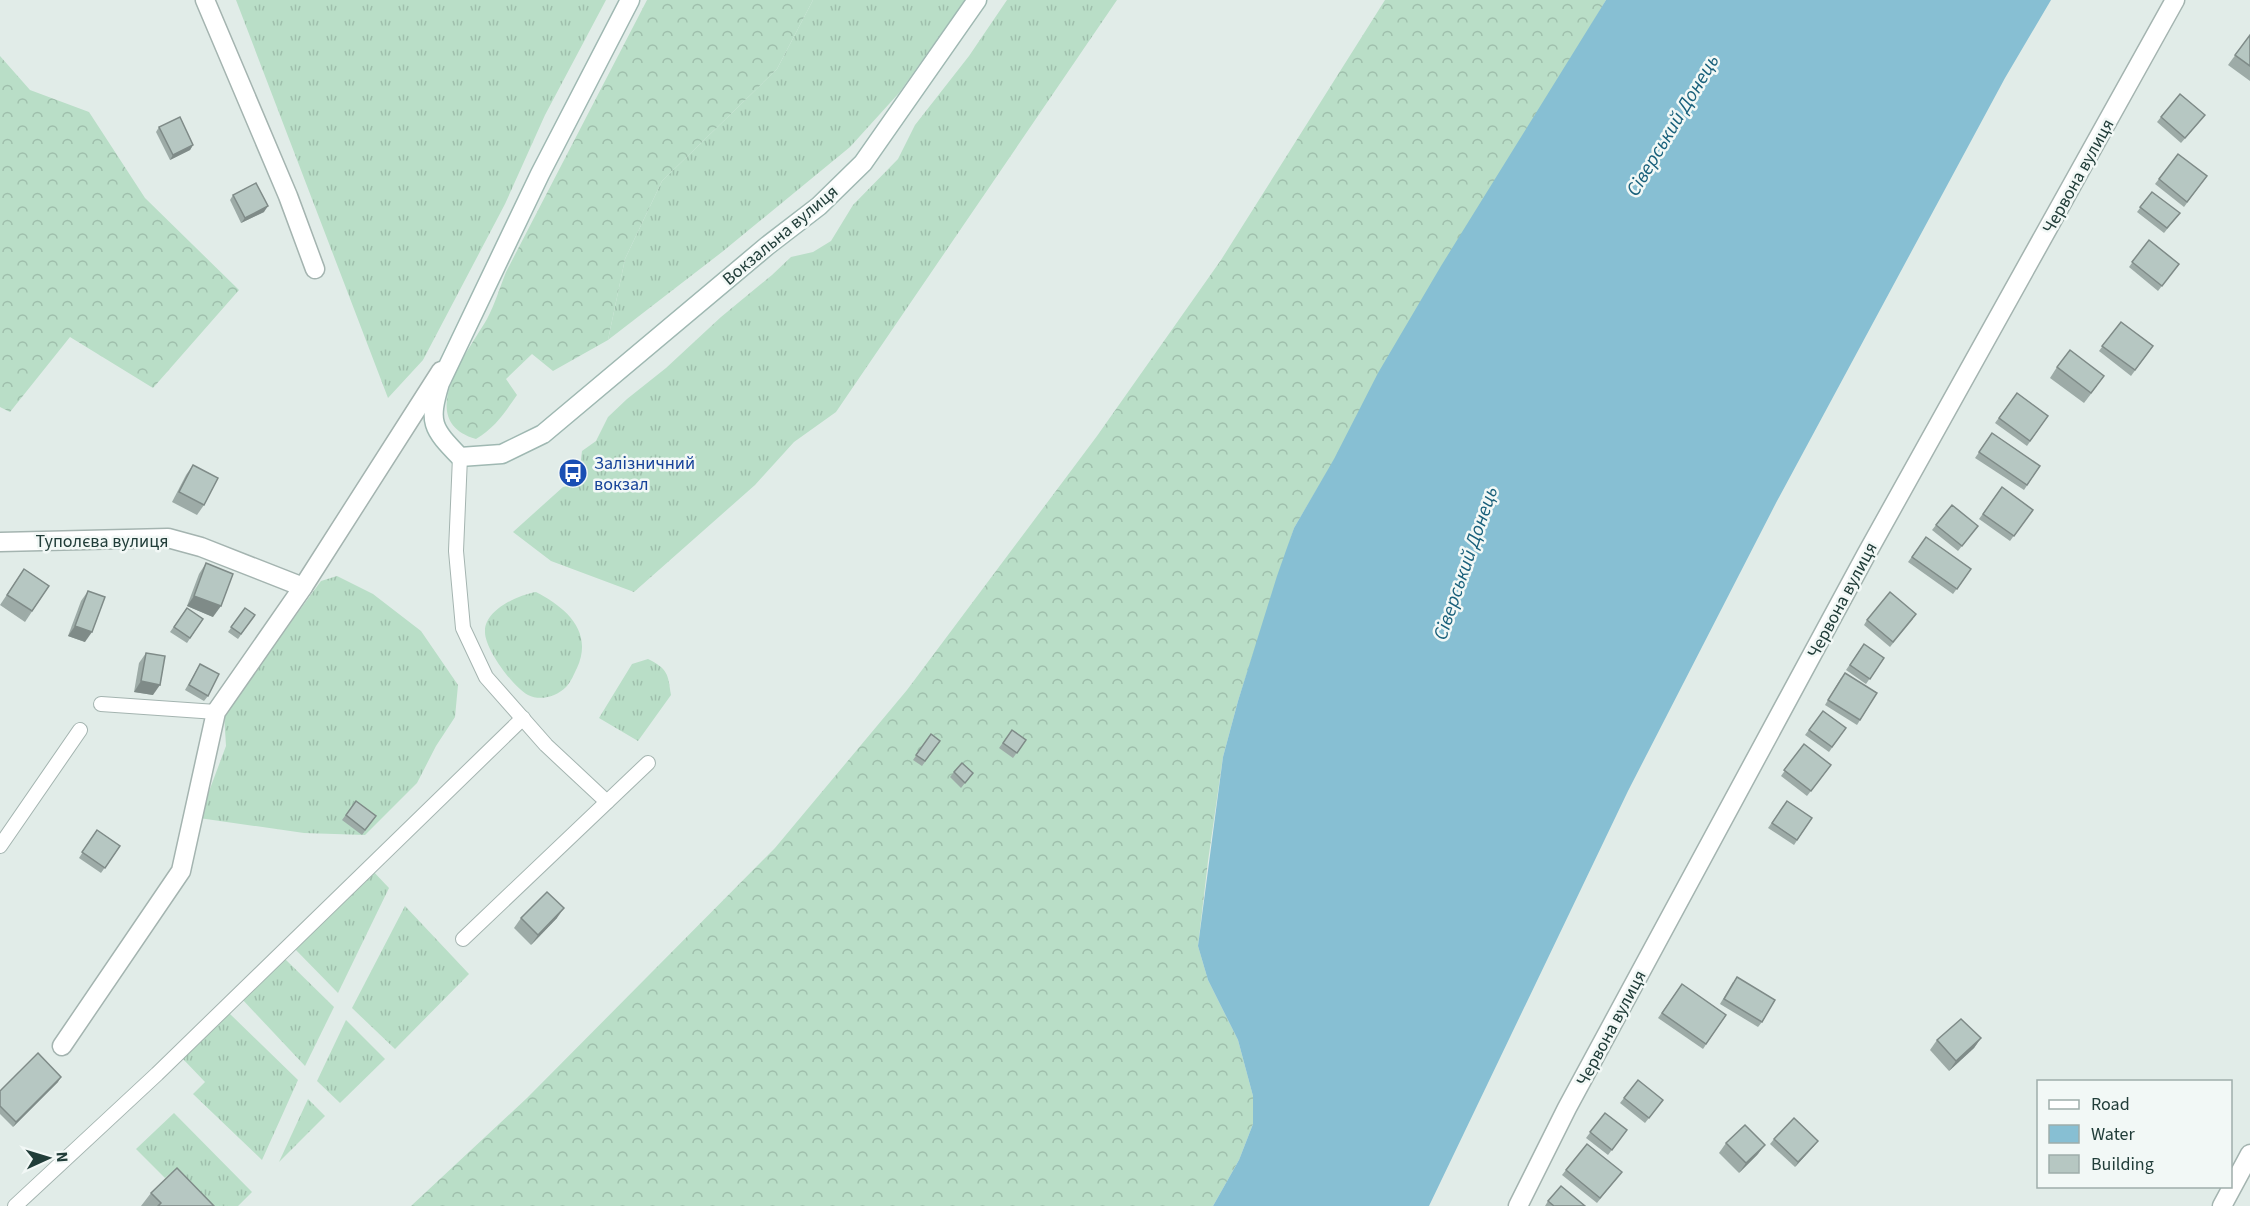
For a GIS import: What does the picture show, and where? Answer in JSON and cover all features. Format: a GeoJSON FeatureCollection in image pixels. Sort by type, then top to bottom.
{"type":"FeatureCollection","features":[{"type":"Feature","properties":{"kind":"street"},"geometry":{"type":"LineString","coordinates":[[205,0],[279,175],[315,269]]}},
{"type":"Feature","properties":{"kind":"street"},"geometry":{"type":"LineString","coordinates":[[460,457],[438,434],[432,408],[440,382],[540,174],[630,0]]}},
{"type":"Feature","properties":{"kind":"street","name":"Вокзальна вулиця"},"geometry":{"type":"LineString","coordinates":[[460,457],[502,454],[543,434],[767,246],[819,206],[863,164],[977,0]]}},
{"type":"Feature","properties":{"kind":"street","name":"Червона вулиця"},"geometry":{"type":"LineString","coordinates":[[1518,1206],[1573,1098],[1867,553],[2175,0]]}},
{"type":"Feature","properties":{"kind":"street"},"geometry":{"type":"LineString","coordinates":[[62,1046],[181,870],[216,712],[303,587],[455,349]]}},
{"type":"Feature","properties":{"kind":"street","name":"Туполєва вулиця"},"geometry":{"type":"LineString","coordinates":[[0,542],[168,538],[201,547],[303,587]]}},
{"type":"Feature","properties":{"kind":"street"},"geometry":{"type":"LineString","coordinates":[[2232,1187],[2250,1154]]}},
{"type":"Feature","properties":{"kind":"street"},"geometry":{"type":"LineString","coordinates":[[2222,1206],[2232,1188]]}},
{"type":"Feature","properties":{"kind":"lane"},"geometry":{"type":"LineString","coordinates":[[460,457],[456,551],[463,628],[486,677],[546,745],[607,802]]}},
{"type":"Feature","properties":{"kind":"lane"},"geometry":{"type":"LineString","coordinates":[[101,704],[216,712]]}},
{"type":"Feature","properties":{"kind":"lane"},"geometry":{"type":"LineString","coordinates":[[15,1206],[157,1074],[523,718]]}},
{"type":"Feature","properties":{"kind":"lane"},"geometry":{"type":"LineString","coordinates":[[0,846],[80,730]]}},
{"type":"Feature","properties":{"kind":"lane"},"geometry":{"type":"LineString","coordinates":[[463,939],[648,763]]}},
{"type":"Feature","properties":{"kind":"green space"},"geometry":{"type":"Polygon","coordinates":[[[236,0],[606,0],[545,115],[505,204],[423,360],[388,398],[236,0]]]}},
{"type":"Feature","properties":{"kind":"green space"},"geometry":{"type":"Polygon","coordinates":[[[647,0],[813,0],[777,69],[662,181],[625,259],[608,340],[553,371],[532,354],[506,379],[517,395],[494,425],[476,439],[458,430],[448,417],[447,401],[451,384],[468,349],[487,319],[506,272],[647,0]]]}},
{"type":"Feature","properties":{"kind":"green space"},"geometry":{"type":"Polygon","coordinates":[[[813,0],[965,0],[899,93],[850,147],[722,252],[608,340],[625,259],[662,181],[777,69],[813,0]]]}},
{"type":"Feature","properties":{"kind":"green space"},"geometry":{"type":"Polygon","coordinates":[[[1007,0],[1117,0],[836,412],[794,442],[755,485],[634,592],[551,561],[513,532],[563,487],[578,484],[582,451],[596,441],[608,417],[627,399],[666,368],[791,257],[813,252],[831,241],[853,205],[898,159],[915,125],[969,56],[1007,0]]]}},
{"type":"Feature","properties":{"kind":"green space"},"geometry":{"type":"Polygon","coordinates":[[[1385,0],[1606,0],[1294,528],[1238,701],[1223,757],[1208,861],[1198,946],[1208,980],[1238,1040],[1253,1096],[1253,1124],[1239,1160],[1213,1206],[411,1206],[527,1098],[775,848],[907,690],[1097,436],[1221,260],[1385,0]]]}},
{"type":"Feature","properties":{"kind":"green space"},"geometry":{"type":"Polygon","coordinates":[[[0,56],[30,90],[89,112],[145,198],[239,290],[153,388],[70,337],[10,412],[0,407],[0,56]]]}},
{"type":"Feature","properties":{"kind":"green space"},"geometry":{"type":"Polygon","coordinates":[[[337,576],[373,594],[421,631],[458,685],[455,717],[436,746],[417,783],[365,835],[304,833],[199,818],[226,746],[224,713],[321,581],[337,576]]]}},
{"type":"Feature","properties":{"kind":"green space"},"geometry":{"type":"Polygon","coordinates":[[[536,592],[566,613],[574,622],[582,643],[577,668],[569,683],[558,693],[543,698],[528,695],[508,676],[494,657],[485,631],[486,623],[496,610],[520,596],[536,592]]]}},
{"type":"Feature","properties":{"kind":"green space"},"geometry":{"type":"Polygon","coordinates":[[[648,659],[660,666],[666,673],[671,695],[638,741],[599,718],[632,664],[648,659]]]}},
{"type":"Feature","properties":{"kind":"green space"},"geometry":{"type":"Polygon","coordinates":[[[371,869],[389,888],[338,993],[293,947],[371,869]]]}},
{"type":"Feature","properties":{"kind":"green space"},"geometry":{"type":"Polygon","coordinates":[[[405,906],[469,974],[395,1049],[352,1008],[405,906]]]}},
{"type":"Feature","properties":{"kind":"green space"},"geometry":{"type":"Polygon","coordinates":[[[285,959],[334,1007],[305,1066],[241,998],[285,959]]]}},
{"type":"Feature","properties":{"kind":"green space"},"geometry":{"type":"Polygon","coordinates":[[[229,1013],[298,1080],[262,1160],[193,1094],[205,1082],[183,1059],[229,1013]]]}},
{"type":"Feature","properties":{"kind":"green space"},"geometry":{"type":"Polygon","coordinates":[[[346,1020],[385,1059],[340,1103],[317,1081],[346,1020]]]}},
{"type":"Feature","properties":{"kind":"green space"},"geometry":{"type":"Polygon","coordinates":[[[308,1099],[325,1116],[279,1162],[308,1099]]]}},
{"type":"Feature","properties":{"kind":"green space"},"geometry":{"type":"Polygon","coordinates":[[[174,1113],[252,1192],[238,1206],[203,1206],[171,1173],[165,1178],[136,1149],[174,1113]]]}},
{"type":"Feature","properties":{"kind":"water","name":"Сіверський Донець"},"geometry":{"type":"Polygon","coordinates":[[[1606,0],[2051,0],[2005,78],[1777,501],[1628,791],[1429,1206],[1213,1206],[1239,1160],[1253,1124],[1253,1096],[1238,1040],[1208,980],[1198,946],[1223,757],[1277,576],[1294,528],[1334,459],[1378,373],[1441,266],[1606,0]]]}},
{"type":"Feature","properties":{"kind":"building"},"geometry":{"type":"Polygon","coordinates":[[[2250,35],[2250,66],[2235,55],[2250,35]]]}},
{"type":"Feature","properties":{"kind":"building"},"geometry":{"type":"Polygon","coordinates":[[[2180,94],[2205,115],[2185,138],[2161,117],[2180,94]]]}},
{"type":"Feature","properties":{"kind":"building"},"geometry":{"type":"Polygon","coordinates":[[[180,117],[193,145],[173,155],[159,127],[180,117]]]}},
{"type":"Feature","properties":{"kind":"building"},"geometry":{"type":"Polygon","coordinates":[[[2178,154],[2207,176],[2187,202],[2159,179],[2178,154]]]}},
{"type":"Feature","properties":{"kind":"building"},"geometry":{"type":"Polygon","coordinates":[[[256,183],[268,206],[245,218],[233,195],[256,183]]]}},
{"type":"Feature","properties":{"kind":"building"},"geometry":{"type":"Polygon","coordinates":[[[2152,192],[2180,213],[2167,228],[2140,207],[2152,192]]]}},
{"type":"Feature","properties":{"kind":"building"},"geometry":{"type":"Polygon","coordinates":[[[2149,240],[2179,264],[2162,286],[2132,262],[2149,240]]]}},
{"type":"Feature","properties":{"kind":"building"},"geometry":{"type":"Polygon","coordinates":[[[2121,322],[2153,346],[2135,370],[2102,346],[2121,322]]]}},
{"type":"Feature","properties":{"kind":"building"},"geometry":{"type":"Polygon","coordinates":[[[2070,350],[2104,376],[2091,393],[2057,367],[2070,350]]]}},
{"type":"Feature","properties":{"kind":"building"},"geometry":{"type":"Polygon","coordinates":[[[2017,393],[2048,416],[2030,441],[1999,418],[2017,393]]]}},
{"type":"Feature","properties":{"kind":"building"},"geometry":{"type":"Polygon","coordinates":[[[1992,433],[2040,466],[2027,485],[1979,452],[1992,433]]]}},
{"type":"Feature","properties":{"kind":"building"},"geometry":{"type":"Polygon","coordinates":[[[193,465],[218,478],[204,505],[179,492],[193,465]]]}},
{"type":"Feature","properties":{"kind":"building"},"geometry":{"type":"Polygon","coordinates":[[[2002,487],[2033,510],[2014,536],[1983,514],[2002,487]]]}},
{"type":"Feature","properties":{"kind":"building"},"geometry":{"type":"Polygon","coordinates":[[[1952,505],[1978,526],[1962,546],[1936,525],[1952,505]]]}},
{"type":"Feature","properties":{"kind":"building"},"geometry":{"type":"Polygon","coordinates":[[[1926,537],[1971,569],[1957,589],[1912,557],[1926,537]]]}},
{"type":"Feature","properties":{"kind":"building"},"geometry":{"type":"Polygon","coordinates":[[[206,563],[233,574],[221,606],[194,596],[206,563]]]}},
{"type":"Feature","properties":{"kind":"building"},"geometry":{"type":"Polygon","coordinates":[[[24,569],[49,586],[32,611],[7,595],[24,569]]]}},
{"type":"Feature","properties":{"kind":"building"},"geometry":{"type":"Polygon","coordinates":[[[88,591],[105,597],[92,632],[75,626],[88,591]]]}},
{"type":"Feature","properties":{"kind":"building"},"geometry":{"type":"Polygon","coordinates":[[[1890,592],[1916,614],[1893,642],[1867,620],[1890,592]]]}},
{"type":"Feature","properties":{"kind":"building"},"geometry":{"type":"Polygon","coordinates":[[[187,608],[203,619],[190,638],[174,627],[187,608]]]}},
{"type":"Feature","properties":{"kind":"building"},"geometry":{"type":"Polygon","coordinates":[[[245,608],[255,615],[241,634],[231,627],[245,608]]]}},
{"type":"Feature","properties":{"kind":"building"},"geometry":{"type":"Polygon","coordinates":[[[1864,644],[1884,658],[1870,679],[1850,665],[1864,644]]]}},
{"type":"Feature","properties":{"kind":"building"},"geometry":{"type":"Polygon","coordinates":[[[146,653],[165,656],[160,685],[141,681],[146,653]]]}},
{"type":"Feature","properties":{"kind":"building"},"geometry":{"type":"Polygon","coordinates":[[[200,664],[219,674],[208,696],[189,685],[200,664]]]}},
{"type":"Feature","properties":{"kind":"building"},"geometry":{"type":"Polygon","coordinates":[[[1845,673],[1877,693],[1860,720],[1828,700],[1845,673]]]}},
{"type":"Feature","properties":{"kind":"building"},"geometry":{"type":"Polygon","coordinates":[[[1823,711],[1846,728],[1832,747],[1809,730],[1823,711]]]}},
{"type":"Feature","properties":{"kind":"building"},"geometry":{"type":"Polygon","coordinates":[[[1012,730],[1026,740],[1017,753],[1003,743],[1012,730]]]}},
{"type":"Feature","properties":{"kind":"building"},"geometry":{"type":"Polygon","coordinates":[[[931,734],[940,741],[925,761],[916,755],[931,734]]]}},
{"type":"Feature","properties":{"kind":"building"},"geometry":{"type":"Polygon","coordinates":[[[1804,744],[1831,765],[1811,791],[1784,770],[1804,744]]]}},
{"type":"Feature","properties":{"kind":"building"},"geometry":{"type":"Polygon","coordinates":[[[962,763],[973,773],[965,783],[954,772],[962,763]]]}},
{"type":"Feature","properties":{"kind":"building"},"geometry":{"type":"Polygon","coordinates":[[[356,801],[376,816],[365,830],[346,815],[356,801]]]}},
{"type":"Feature","properties":{"kind":"building"},"geometry":{"type":"Polygon","coordinates":[[[1787,801],[1812,818],[1797,840],[1772,823],[1787,801]]]}},
{"type":"Feature","properties":{"kind":"building"},"geometry":{"type":"Polygon","coordinates":[[[97,830],[120,846],[105,868],[82,852],[97,830]]]}},
{"type":"Feature","properties":{"kind":"building"},"geometry":{"type":"Polygon","coordinates":[[[547,892],[564,908],[538,935],[521,918],[547,892]]]}},
{"type":"Feature","properties":{"kind":"building"},"geometry":{"type":"Polygon","coordinates":[[[1737,977],[1775,1000],[1762,1022],[1724,999],[1737,977]]]}},
{"type":"Feature","properties":{"kind":"building"},"geometry":{"type":"Polygon","coordinates":[[[1682,984],[1726,1015],[1706,1044],[1662,1013],[1682,984]]]}},
{"type":"Feature","properties":{"kind":"building"},"geometry":{"type":"Polygon","coordinates":[[[1961,1019],[1981,1038],[1956,1061],[1937,1040],[1961,1019]]]}},
{"type":"Feature","properties":{"kind":"building"},"geometry":{"type":"Polygon","coordinates":[[[38,1053],[61,1077],[16,1122],[0,1106],[0,1091],[38,1053]]]}},
{"type":"Feature","properties":{"kind":"building"},"geometry":{"type":"Polygon","coordinates":[[[1638,1080],[1663,1100],[1649,1118],[1624,1098],[1638,1080]]]}},
{"type":"Feature","properties":{"kind":"building"},"geometry":{"type":"Polygon","coordinates":[[[1605,1113],[1627,1130],[1612,1150],[1590,1132],[1605,1113]]]}},
{"type":"Feature","properties":{"kind":"building"},"geometry":{"type":"Polygon","coordinates":[[[1794,1118],[1818,1141],[1798,1162],[1774,1139],[1794,1118]]]}},
{"type":"Feature","properties":{"kind":"building"},"geometry":{"type":"Polygon","coordinates":[[[1745,1125],[1765,1145],[1746,1163],[1726,1143],[1745,1125]]]}},
{"type":"Feature","properties":{"kind":"building"},"geometry":{"type":"Polygon","coordinates":[[[1587,1144],[1622,1172],[1600,1198],[1566,1170],[1587,1144]]]}},
{"type":"Feature","properties":{"kind":"building"},"geometry":{"type":"Polygon","coordinates":[[[177,1168],[214,1206],[158,1206],[161,1203],[151,1193],[177,1168]]]}},
{"type":"Feature","properties":{"kind":"building"},"geometry":{"type":"Polygon","coordinates":[[[1561,1186],[1585,1206],[1554,1206],[1548,1201],[1561,1186]]]}},
{"type":"Feature","properties":{"kind":"place","name":"Залізничний вокзал"},"geometry":{"type":"Point","coordinates":[573,473]}}]}
